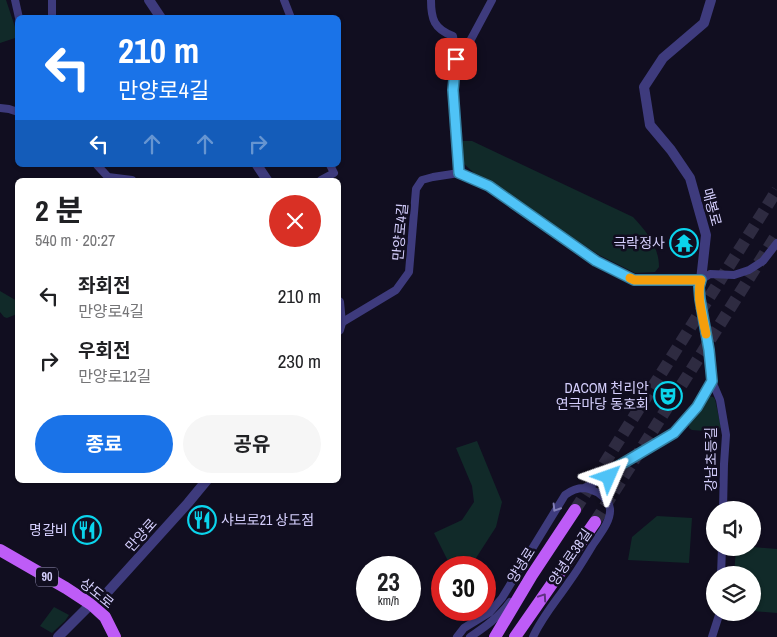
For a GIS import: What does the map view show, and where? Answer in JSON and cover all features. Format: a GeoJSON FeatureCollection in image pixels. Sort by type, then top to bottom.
{"type":"FeatureCollection","features":[{"type":"Feature","properties":{"kind":"main road","name":"양녕로"},"geometry":{"type":"LineString","coordinates":[[495,637],[532,575],[575,510]]}},
{"type":"Feature","properties":{"kind":"main road"},"geometry":{"type":"LineString","coordinates":[[515,637],[595,522]]}},
{"type":"Feature","properties":{"kind":"main road","name":"상도로"},"geometry":{"type":"LineString","coordinates":[[0,550],[92,605],[105,617],[115,637]]}},
{"type":"Feature","properties":{"kind":"street"},"geometry":{"type":"LineString","coordinates":[[15,0],[18,15]]}},
{"type":"Feature","properties":{"kind":"street"},"geometry":{"type":"LineString","coordinates":[[52,0],[52,15]]}},
{"type":"Feature","properties":{"kind":"street"},"geometry":{"type":"LineString","coordinates":[[149,0],[159,15]]}},
{"type":"Feature","properties":{"kind":"street"},"geometry":{"type":"LineString","coordinates":[[284,0],[290,15]]}},
{"type":"Feature","properties":{"kind":"street"},"geometry":{"type":"LineString","coordinates":[[431,0],[431,15],[434,24],[447,34],[453,36],[456,59],[453,90],[459,173],[489,186],[596,261],[634,280],[701,280],[710,274],[734,275],[749,270],[763,261],[777,243]]}},
{"type":"Feature","properties":{"kind":"street"},"geometry":{"type":"LineString","coordinates":[[469,43],[492,0]]}},
{"type":"Feature","properties":{"kind":"street","name":"매봉로"},"geometry":{"type":"LineString","coordinates":[[712,0],[704,23],[663,58],[644,87],[650,125],[671,150],[690,178],[706,235],[699,287],[712,381]]}},
{"type":"Feature","properties":{"kind":"street"},"geometry":{"type":"LineString","coordinates":[[0,108],[15,111]]}},
{"type":"Feature","properties":{"kind":"street"},"geometry":{"type":"LineString","coordinates":[[99,167],[108,177],[116,178]]}},
{"type":"Feature","properties":{"kind":"street"},"geometry":{"type":"LineString","coordinates":[[104,173],[108,167]]}},
{"type":"Feature","properties":{"kind":"street"},"geometry":{"type":"LineString","coordinates":[[258,167],[266,178]]}},
{"type":"Feature","properties":{"kind":"street"},"geometry":{"type":"LineString","coordinates":[[325,178],[334,173],[331,167]]}},
{"type":"Feature","properties":{"kind":"street","name":"만양로4길"},"geometry":{"type":"LineString","coordinates":[[341,325],[396,290],[409,272],[416,188],[422,180],[459,173]]}},
{"type":"Feature","properties":{"kind":"street"},"geometry":{"type":"LineString","coordinates":[[457,637],[464,628],[490,612],[502,598],[565,495],[571,490],[591,485],[610,471],[674,433],[697,407],[712,381]]}},
{"type":"Feature","properties":{"kind":"street","name":"강남초등길"},"geometry":{"type":"LineString","coordinates":[[712,381],[720,400],[726,435],[723,501]]}},
{"type":"Feature","properties":{"kind":"street","name":"양녕로38길"},"geometry":{"type":"LineString","coordinates":[[533,637],[610,516],[610,508],[606,499],[606,486],[610,471]]}},
{"type":"Feature","properties":{"kind":"street","name":"만양로"},"geometry":{"type":"LineString","coordinates":[[58,637],[87,608],[104,596],[204,483]]}},
{"type":"Feature","properties":{"kind":"street"},"geometry":{"type":"LineString","coordinates":[[584,488],[606,499]]}},
{"type":"Feature","properties":{"kind":"street"},"geometry":{"type":"LineString","coordinates":[[470,637],[483,629],[502,612],[532,575]]}},
{"type":"Feature","properties":{"kind":"street"},"geometry":{"type":"LineString","coordinates":[[523,637],[531,615]]}},
{"type":"Feature","properties":{"kind":"street"},"geometry":{"type":"LineString","coordinates":[[712,637],[717,621]]}},
{"type":"Feature","properties":{"kind":"green space"},"geometry":{"type":"Polygon","coordinates":[[[0,0],[6,0],[15,28],[15,38],[0,43],[0,0]]]}},
{"type":"Feature","properties":{"kind":"green space"},"geometry":{"type":"Polygon","coordinates":[[[463,141],[472,141],[633,217],[647,233],[654,246],[657,252],[659,267],[655,272],[635,273],[599,255],[474,173],[463,163],[463,141]]]}},
{"type":"Feature","properties":{"kind":"green space"},"geometry":{"type":"Polygon","coordinates":[[[0,291],[15,300],[15,315],[7,318],[0,312],[0,291]]]}},
{"type":"Feature","properties":{"kind":"green space"},"geometry":{"type":"Polygon","coordinates":[[[709,396],[715,399],[721,427],[717,432],[692,430],[689,428],[689,425],[709,396]]]}},
{"type":"Feature","properties":{"kind":"green space"},"geometry":{"type":"Polygon","coordinates":[[[477,441],[502,502],[496,527],[477,556],[446,556],[434,533],[462,520],[474,502],[472,486],[456,448],[477,441]]]}},
{"type":"Feature","properties":{"kind":"green space"},"geometry":{"type":"Polygon","coordinates":[[[657,516],[692,518],[689,563],[628,560],[632,537],[657,516]]]}},
{"type":"Feature","properties":{"kind":"green space"},"geometry":{"type":"Polygon","coordinates":[[[761,548],[777,549],[777,613],[761,612],[761,566],[735,566],[735,556],[761,556],[761,548]]]}},
{"type":"Feature","properties":{"kind":"green space"},"geometry":{"type":"Polygon","coordinates":[[[54,607],[69,615],[52,633],[40,626],[54,607]]]}},
{"type":"Feature","properties":{"kind":"tunnel"},"geometry":{"type":"LineString","coordinates":[[575,510],[777,190]]}},
{"type":"Feature","properties":{"kind":"tunnel"},"geometry":{"type":"LineString","coordinates":[[595,522],[777,234]]}},
{"type":"Feature","properties":{"kind":"slow traffic"},"geometry":{"type":"LineString","coordinates":[[630,278],[634,280],[701,280],[699,287],[706,334]]}},
{"type":"Feature","properties":{"kind":"place","name":"극락정사"},"geometry":{"type":"Point","coordinates":[684,243]}},
{"type":"Feature","properties":{"kind":"place","name":"DACOM 천리안 연극마당 동호회"},"geometry":{"type":"Point","coordinates":[668,396]}},
{"type":"Feature","properties":{"kind":"place","name":"샤브로21 상도점"},"geometry":{"type":"Point","coordinates":[202,520]}},
{"type":"Feature","properties":{"kind":"place","name":"명갈비"},"geometry":{"type":"Point","coordinates":[87,530]}},
{"type":"Feature","properties":{"kind":"route"},"geometry":{"type":"LineString","coordinates":[[456,59],[453,90],[459,173],[489,186],[596,261],[634,280],[701,280],[699,287],[700,299],[709,350],[712,381],[697,407],[674,433],[610,471],[609,477]]}}]}
